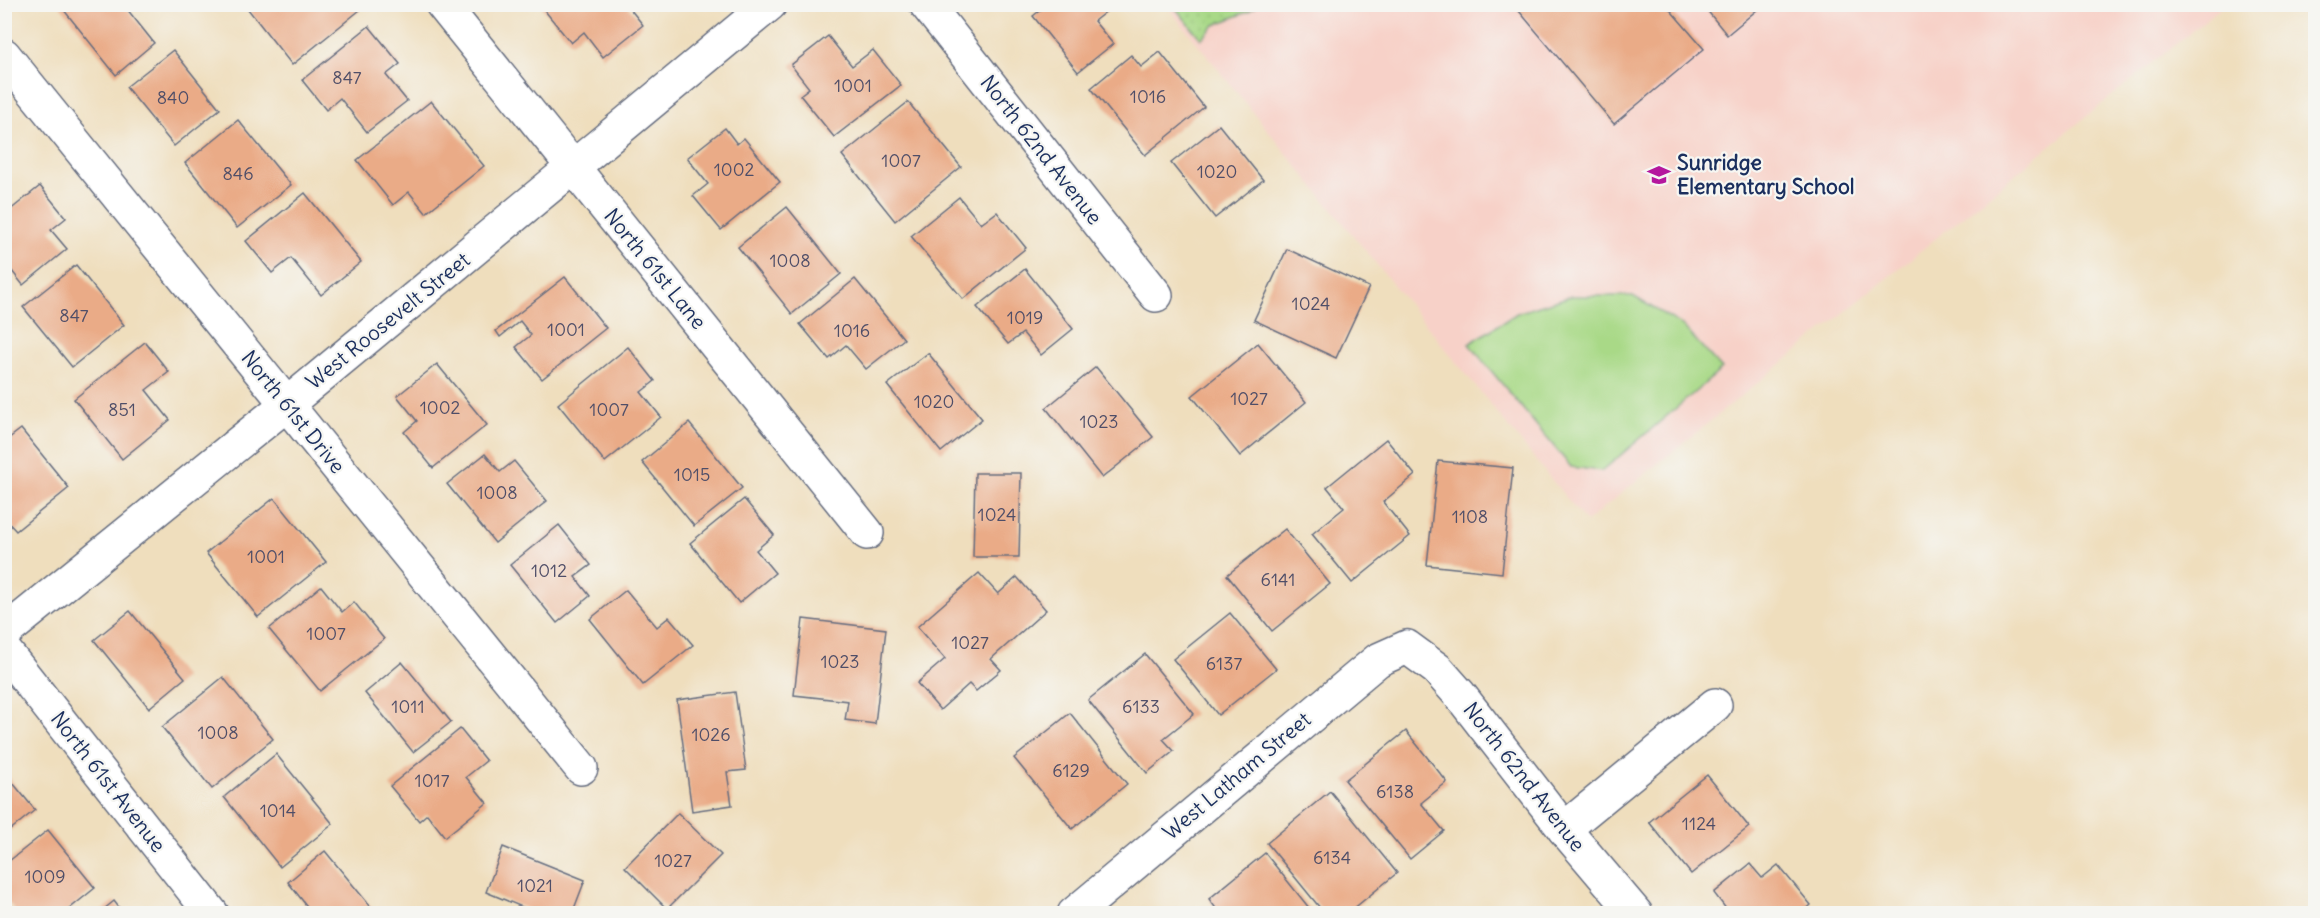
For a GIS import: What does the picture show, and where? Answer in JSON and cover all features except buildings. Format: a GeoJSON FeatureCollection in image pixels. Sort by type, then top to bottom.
{"type":"FeatureCollection","features":[{"type":"Feature","properties":{"kind":"street","name":"North 61st Lane"},"geometry":{"type":"LineString","coordinates":[[442,4],[867,533]]}},
{"type":"Feature","properties":{"kind":"street","name":"West Roosevelt Street"},"geometry":{"type":"LineString","coordinates":[[4,633],[287,404],[770,4]]}},
{"type":"Feature","properties":{"kind":"street","name":"North 62nd Avenue"},"geometry":{"type":"LineString","coordinates":[[926,4],[1156,295]]}},
{"type":"Feature","properties":{"kind":"street","name":"North 61st Drive"},"geometry":{"type":"LineString","coordinates":[[4,56],[581,768]]}},
{"type":"Feature","properties":{"kind":"street","name":"North 62nd Avenue"},"geometry":{"type":"LineString","coordinates":[[1407,647],[1437,669],[1452,686],[1564,829],[1635,914]]}},
{"type":"Feature","properties":{"kind":"street","name":"West Latham Street"},"geometry":{"type":"LineString","coordinates":[[1074,914],[1369,667],[1378,660],[1407,647]]}},
{"type":"Feature","properties":{"kind":"street","name":"North 61st Avenue"},"geometry":{"type":"LineString","coordinates":[[4,650],[212,914]]}},
{"type":"Feature","properties":{"kind":"street"},"geometry":{"type":"LineString","coordinates":[[1564,829],[1715,705]]}},
{"type":"Feature","properties":{"kind":"shaded area","name":"Sunridge Elementary School"},"geometry":{"type":"Polygon","coordinates":[[[1166,5],[2224,5],[1586,522],[1166,5]]]}},
{"type":"Feature","properties":{"kind":"green space"},"geometry":{"type":"Polygon","coordinates":[[[1173,5],[1257,5],[1249,11],[1215,25],[1201,39],[1173,5]]]}},
{"type":"Feature","properties":{"kind":"green space"},"geometry":{"type":"Polygon","coordinates":[[[1571,296],[1633,296],[1682,325],[1722,369],[1602,471],[1571,467],[1469,344],[1517,313],[1571,296]]]}},
{"type":"Feature","properties":{"kind":"place","name":"Sunridge Elementary School"},"geometry":{"type":"Point","coordinates":[1659,175]}}]}
